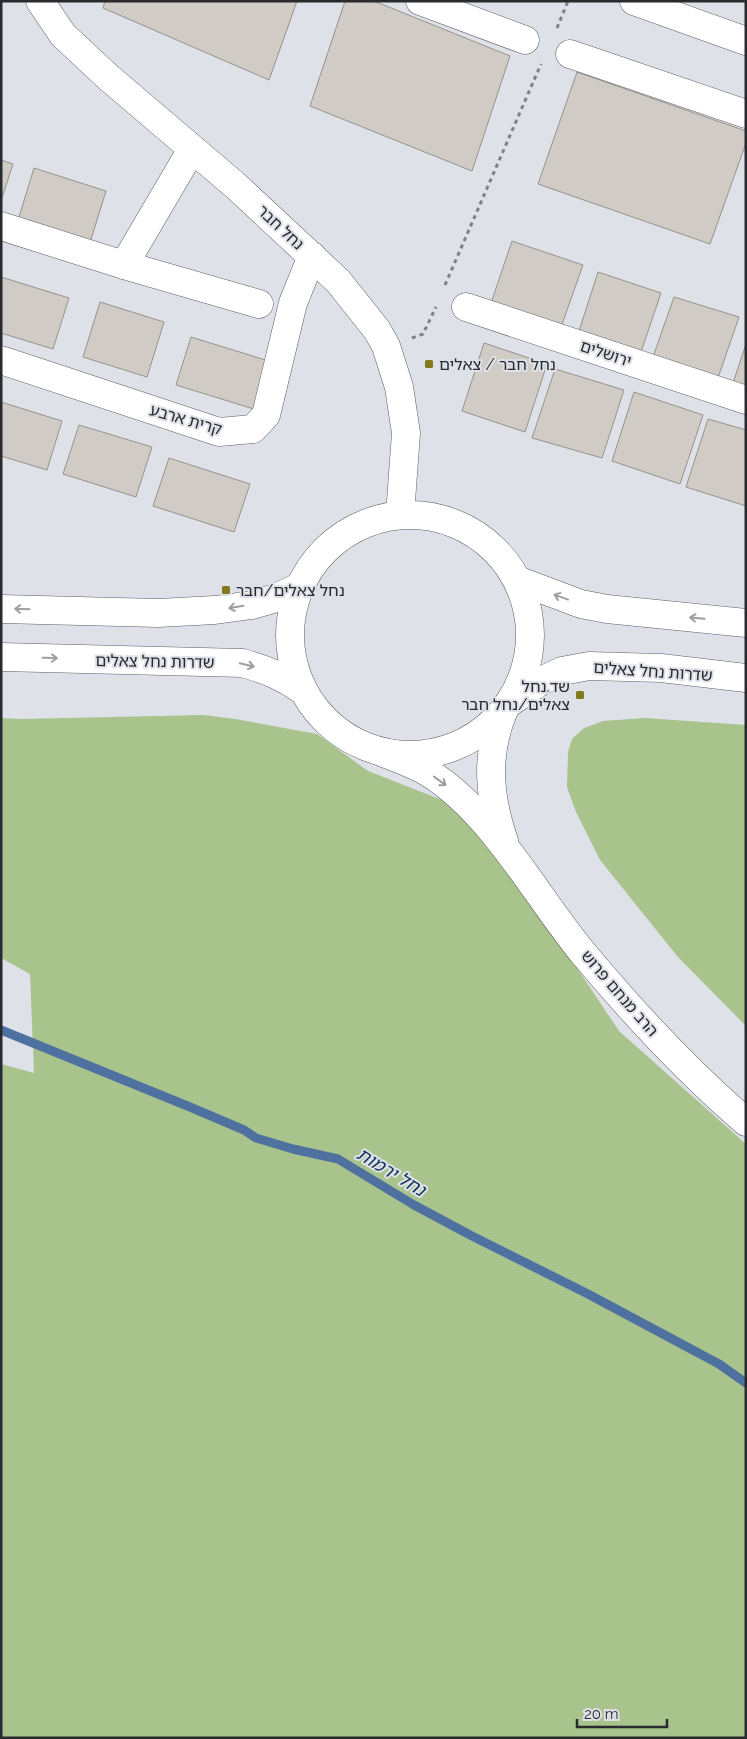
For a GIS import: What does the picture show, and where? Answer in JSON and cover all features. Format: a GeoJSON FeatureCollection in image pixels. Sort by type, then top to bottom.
{"type":"FeatureCollection","features":[{"type":"Feature","properties":{"kind":"street","name":"נחל חבר"},"geometry":{"type":"LineString","coordinates":[[40,1],[63,35],[108,77],[236,186],[312,256],[338,281],[377,330],[386,346],[399,387],[406,433],[400,515]]}},
{"type":"Feature","properties":{"kind":"street"},"geometry":{"type":"LineString","coordinates":[[420,1],[525,40]]}},
{"type":"Feature","properties":{"kind":"street"},"geometry":{"type":"LineString","coordinates":[[634,1],[746,41]]}},
{"type":"Feature","properties":{"kind":"street"},"geometry":{"type":"LineString","coordinates":[[561,46],[746,114]]}},
{"type":"Feature","properties":{"kind":"street"},"geometry":{"type":"LineString","coordinates":[[124,265],[192,148]]}},
{"type":"Feature","properties":{"kind":"street"},"geometry":{"type":"LineString","coordinates":[[1,226],[124,265],[259,304]]}},
{"type":"Feature","properties":{"kind":"street","name":"קרית ארבע"},"geometry":{"type":"LineString","coordinates":[[1,360],[219,432],[253,428],[266,415],[293,304],[312,256]]}},
{"type":"Feature","properties":{"kind":"street","name":"ירושלים"},"geometry":{"type":"LineString","coordinates":[[466,307],[746,400]]}},
{"type":"Feature","properties":{"kind":"street","name":"הרב מנחם פרוש"},"geometry":{"type":"LineString","coordinates":[[508,852],[497,816],[491,780],[491,759],[493,738],[506,707],[524,673],[529,654],[531,635],[529,616],[517,580],[508,565],[483,539],[452,522],[435,517],[417,515],[384,517],[369,522],[341,536],[318,557],[299,587],[293,604],[289,639],[295,674],[302,690],[322,718],[335,730],[349,739],[416,766],[449,788],[482,819],[582,951],[625,1004],[723,1102],[746,1122]]}},
{"type":"Feature","properties":{"kind":"street"},"geometry":{"type":"LineString","coordinates":[[517,580],[580,604],[607,609],[746,623]]}},
{"type":"Feature","properties":{"kind":"street"},"geometry":{"type":"LineString","coordinates":[[1,609],[158,613],[215,610],[252,605],[276,598],[299,587]]}},
{"type":"Feature","properties":{"kind":"street","name":"שדרות נחל צאלים"},"geometry":{"type":"LineString","coordinates":[[1,657],[243,663],[286,679],[302,690]]}},
{"type":"Feature","properties":{"kind":"street","name":"שדרות נחל צאלים"},"geometry":{"type":"LineString","coordinates":[[506,707],[541,681],[562,671],[590,666],[661,668],[746,678]]}},
{"type":"Feature","properties":{"kind":"street"},"geometry":{"type":"LineString","coordinates":[[381,752],[414,755],[448,749],[478,734],[491,724],[506,707]]}},
{"type":"Feature","properties":{"kind":"path"},"geometry":{"type":"LineString","coordinates":[[561,46],[568,1]]}},
{"type":"Feature","properties":{"kind":"path"},"geometry":{"type":"LineString","coordinates":[[445,287],[541,64]]}},
{"type":"Feature","properties":{"kind":"path"},"geometry":{"type":"LineString","coordinates":[[386,346],[423,334],[437,303]]}},
{"type":"Feature","properties":{"kind":"green space"},"geometry":{"type":"Polygon","coordinates":[[[203,715],[317,734],[368,771],[460,807],[505,860],[619,1031],[746,1144],[746,1738],[1,1738],[1,1064],[34,1073],[30,974],[1,958],[1,718],[203,715]]]}},
{"type":"Feature","properties":{"kind":"green space"},"geometry":{"type":"Polygon","coordinates":[[[645,718],[746,725],[746,1026],[678,957],[600,860],[576,812],[567,787],[568,752],[572,739],[584,728],[603,721],[645,718]]]}},
{"type":"Feature","properties":{"kind":"building"},"geometry":{"type":"Polygon","coordinates":[[[105,1],[297,1],[269,80],[103,8],[105,1]]]}},
{"type":"Feature","properties":{"kind":"building"},"geometry":{"type":"Polygon","coordinates":[[[345,1],[374,1],[510,56],[472,171],[310,106],[345,1]]]}},
{"type":"Feature","properties":{"kind":"building"},"geometry":{"type":"Polygon","coordinates":[[[577,72],[746,131],[746,143],[710,244],[538,184],[577,72]]]}},
{"type":"Feature","properties":{"kind":"building"},"geometry":{"type":"Polygon","coordinates":[[[1,160],[13,164],[1,201],[1,160]]]}},
{"type":"Feature","properties":{"kind":"building"},"geometry":{"type":"Polygon","coordinates":[[[34,168],[106,191],[88,249],[16,227],[34,168]]]}},
{"type":"Feature","properties":{"kind":"building"},"geometry":{"type":"Polygon","coordinates":[[[512,241],[583,265],[561,327],[491,303],[512,241]]]}},
{"type":"Feature","properties":{"kind":"building"},"geometry":{"type":"Polygon","coordinates":[[[598,272],[661,293],[640,355],[578,334],[598,272]]]}},
{"type":"Feature","properties":{"kind":"building"},"geometry":{"type":"Polygon","coordinates":[[[1,277],[69,298],[53,349],[1,333],[1,277]]]}},
{"type":"Feature","properties":{"kind":"building"},"geometry":{"type":"Polygon","coordinates":[[[674,297],[739,317],[718,378],[653,357],[674,297]]]}},
{"type":"Feature","properties":{"kind":"building"},"geometry":{"type":"Polygon","coordinates":[[[100,302],[164,322],[147,377],[83,357],[100,302]]]}},
{"type":"Feature","properties":{"kind":"building"},"geometry":{"type":"Polygon","coordinates":[[[191,337],[272,362],[257,410],[176,385],[191,337]]]}},
{"type":"Feature","properties":{"kind":"building"},"geometry":{"type":"Polygon","coordinates":[[[484,343],[547,364],[525,432],[462,411],[484,343]]]}},
{"type":"Feature","properties":{"kind":"building"},"geometry":{"type":"Polygon","coordinates":[[[746,344],[746,387],[733,383],[746,344]]]}},
{"type":"Feature","properties":{"kind":"building"},"geometry":{"type":"Polygon","coordinates":[[[555,369],[624,390],[602,458],[532,438],[555,369]]]}},
{"type":"Feature","properties":{"kind":"building"},"geometry":{"type":"Polygon","coordinates":[[[634,392],[703,415],[680,484],[612,461],[634,392]]]}},
{"type":"Feature","properties":{"kind":"building"},"geometry":{"type":"Polygon","coordinates":[[[1,402],[62,421],[47,470],[1,456],[1,402]]]}},
{"type":"Feature","properties":{"kind":"building"},"geometry":{"type":"Polygon","coordinates":[[[708,419],[746,430],[746,506],[686,487],[708,419]]]}},
{"type":"Feature","properties":{"kind":"building"},"geometry":{"type":"Polygon","coordinates":[[[79,425],[152,447],[136,497],[63,474],[79,425]]]}},
{"type":"Feature","properties":{"kind":"building"},"geometry":{"type":"Polygon","coordinates":[[[169,458],[250,484],[234,532],[153,506],[169,458]]]}},
{"type":"Feature","properties":{"kind":"waterway","name":"נחל ירמות"},"geometry":{"type":"LineString","coordinates":[[1,1030],[190,1107],[244,1130],[256,1138],[338,1159],[414,1205],[588,1294],[719,1364],[746,1383]]}},
{"type":"Feature","properties":{"kind":"place","name":"נחל חבר / צאלים"},"geometry":{"type":"Point","coordinates":[429,364]}},
{"type":"Feature","properties":{"kind":"place","name":"נחל צאלים/חבר"},"geometry":{"type":"Point","coordinates":[226,590]}},
{"type":"Feature","properties":{"kind":"place","name":"שד.נחל צאלים/נחל חבר"},"geometry":{"type":"Point","coordinates":[580,695]}}]}
